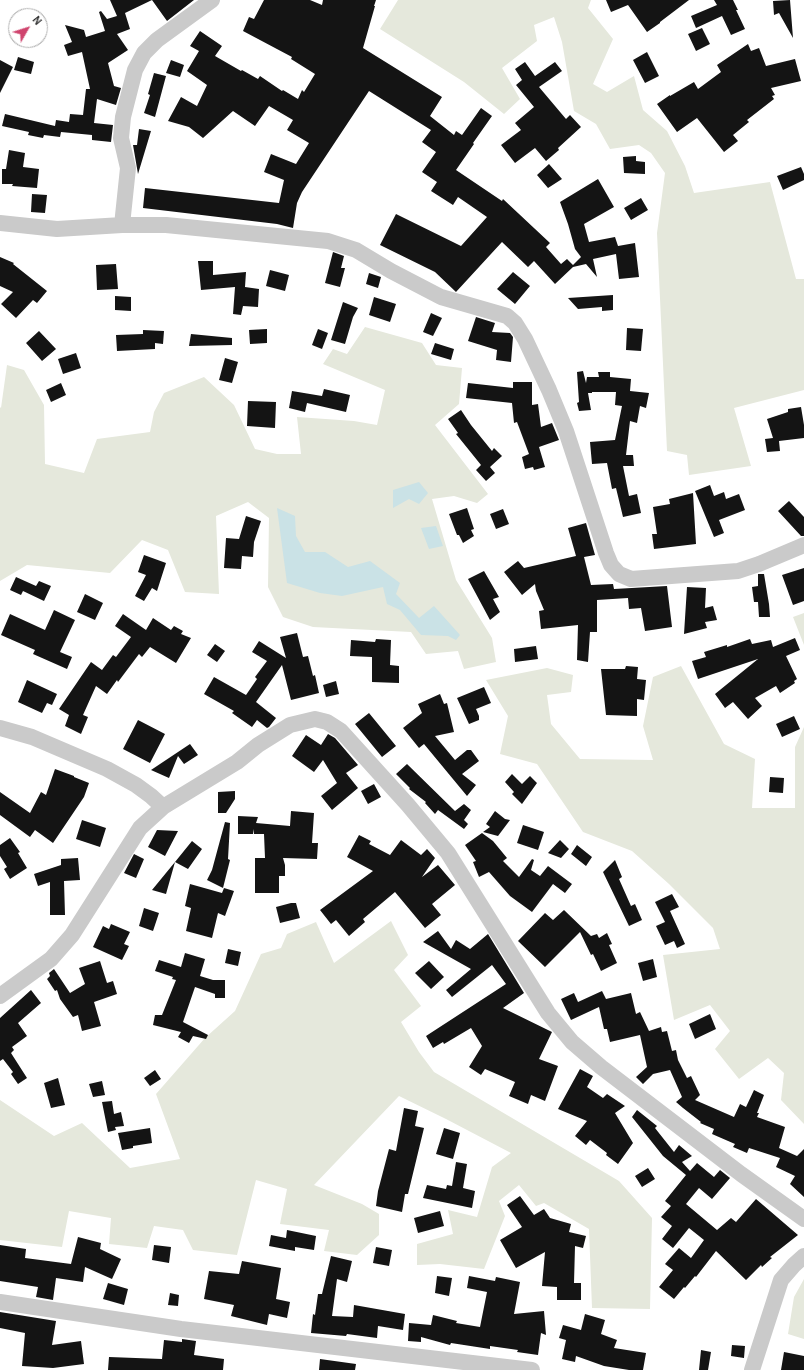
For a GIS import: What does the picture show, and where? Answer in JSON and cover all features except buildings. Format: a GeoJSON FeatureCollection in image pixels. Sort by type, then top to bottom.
{"type":"FeatureCollection","features":[{"type":"Feature","properties":{"kind":"street"},"geometry":{"type":"LineString","coordinates":[[122,225],[128,168],[121,138],[123,117],[135,70],[144,53],[157,40],[212,0]]}},
{"type":"Feature","properties":{"kind":"street"},"geometry":{"type":"LineString","coordinates":[[0,223],[57,229],[122,225],[166,225],[328,241],[356,250],[391,271],[441,297],[507,316],[515,323],[549,390],[566,431],[606,553],[612,565],[619,574],[631,579],[738,571],[804,545]]}},
{"type":"Feature","properties":{"kind":"street"},"geometry":{"type":"LineString","coordinates":[[0,996],[51,959],[72,935],[140,828],[162,807],[237,762],[258,745],[290,725],[315,719],[327,722],[341,732],[408,805],[448,852],[548,1013],[572,1042],[601,1067],[741,1174],[804,1219]]}},
{"type":"Feature","properties":{"kind":"street"},"geometry":{"type":"LineString","coordinates":[[0,728],[32,737],[107,769],[136,785],[151,796],[162,807]]}},
{"type":"Feature","properties":{"kind":"street"},"geometry":{"type":"LineString","coordinates":[[752,1370],[781,1280],[804,1256]]}},
{"type":"Feature","properties":{"kind":"street"},"geometry":{"type":"LineString","coordinates":[[0,1302],[181,1329],[532,1370]]}},
{"type":"Feature","properties":{"kind":"shaded area"},"geometry":{"type":"Polygon","coordinates":[[[398,0],[591,0],[588,8],[613,39],[593,84],[607,92],[634,76],[643,110],[667,131],[685,166],[694,193],[770,182],[796,279],[804,279],[804,390],[734,408],[751,466],[689,475],[687,455],[667,451],[657,233],[665,173],[651,153],[639,145],[610,149],[596,124],[574,111],[562,42],[554,17],[534,25],[537,41],[502,68],[520,99],[504,114],[464,82],[380,29],[398,0]]]}},
{"type":"Feature","properties":{"kind":"shaded area"},"geometry":{"type":"Polygon","coordinates":[[[365,327],[422,343],[436,365],[462,368],[459,404],[435,425],[488,494],[477,503],[454,496],[432,499],[456,580],[492,638],[496,662],[464,669],[458,651],[426,654],[411,632],[313,627],[283,617],[268,587],[269,518],[248,502],[216,516],[219,594],[185,592],[168,550],[142,540],[110,573],[27,565],[0,581],[0,407],[1,408],[7,365],[24,370],[44,405],[45,464],[84,473],[97,439],[150,432],[154,412],[164,393],[204,377],[234,405],[255,449],[277,454],[301,454],[297,417],[354,421],[377,425],[385,390],[323,364],[333,349],[347,354],[365,327]]]}},
{"type":"Feature","properties":{"kind":"shaded area"},"geometry":{"type":"Polygon","coordinates":[[[804,613],[804,645],[793,617],[804,613]]]}},
{"type":"Feature","properties":{"kind":"shaded area"},"geometry":{"type":"Polygon","coordinates":[[[681,666],[724,744],[755,759],[752,808],[795,808],[795,747],[804,727],[804,1124],[781,1100],[784,1073],[768,1058],[739,1079],[715,1049],[730,1031],[710,1005],[674,1020],[663,955],[720,949],[713,928],[669,884],[632,851],[583,832],[537,764],[500,754],[508,716],[486,680],[547,668],[573,675],[571,692],[547,695],[551,724],[580,759],[653,760],[643,726],[653,677],[681,666]]]}},
{"type":"Feature","properties":{"kind":"shaded area"},"geometry":{"type":"Polygon","coordinates":[[[391,921],[408,955],[394,970],[421,1006],[401,1022],[419,1052],[434,1072],[619,1181],[652,1218],[650,1309],[592,1308],[589,1229],[544,1203],[536,1206],[519,1185],[499,1201],[505,1216],[484,1269],[440,1264],[417,1265],[417,1244],[453,1234],[448,1210],[477,1217],[492,1167],[511,1153],[399,1096],[314,1185],[362,1204],[379,1214],[379,1235],[357,1255],[324,1251],[329,1230],[280,1224],[287,1189],[256,1180],[237,1255],[193,1250],[183,1230],[154,1226],[147,1248],[109,1244],[111,1218],[69,1211],[62,1247],[0,1240],[0,1100],[54,1136],[82,1123],[130,1168],[180,1159],[156,1094],[205,1038],[235,1011],[261,954],[281,948],[287,934],[316,922],[334,963],[391,921]]]}},
{"type":"Feature","properties":{"kind":"shaded area"},"geometry":{"type":"Polygon","coordinates":[[[804,1279],[804,1339],[788,1334],[794,1297],[804,1279]]]}},
{"type":"Feature","properties":{"kind":"water"},"geometry":{"type":"Polygon","coordinates":[[[419,482],[428,493],[419,504],[409,499],[393,508],[393,490],[419,482]]]}},
{"type":"Feature","properties":{"kind":"water"},"geometry":{"type":"Polygon","coordinates":[[[277,508],[295,516],[296,536],[305,552],[325,552],[348,567],[370,561],[400,583],[396,594],[419,618],[434,606],[460,635],[456,640],[448,636],[421,635],[400,610],[387,604],[383,587],[342,596],[320,593],[287,583],[277,508]]]}},
{"type":"Feature","properties":{"kind":"water"},"geometry":{"type":"Polygon","coordinates":[[[436,526],[443,546],[429,549],[421,528],[436,526]]]}}]}
